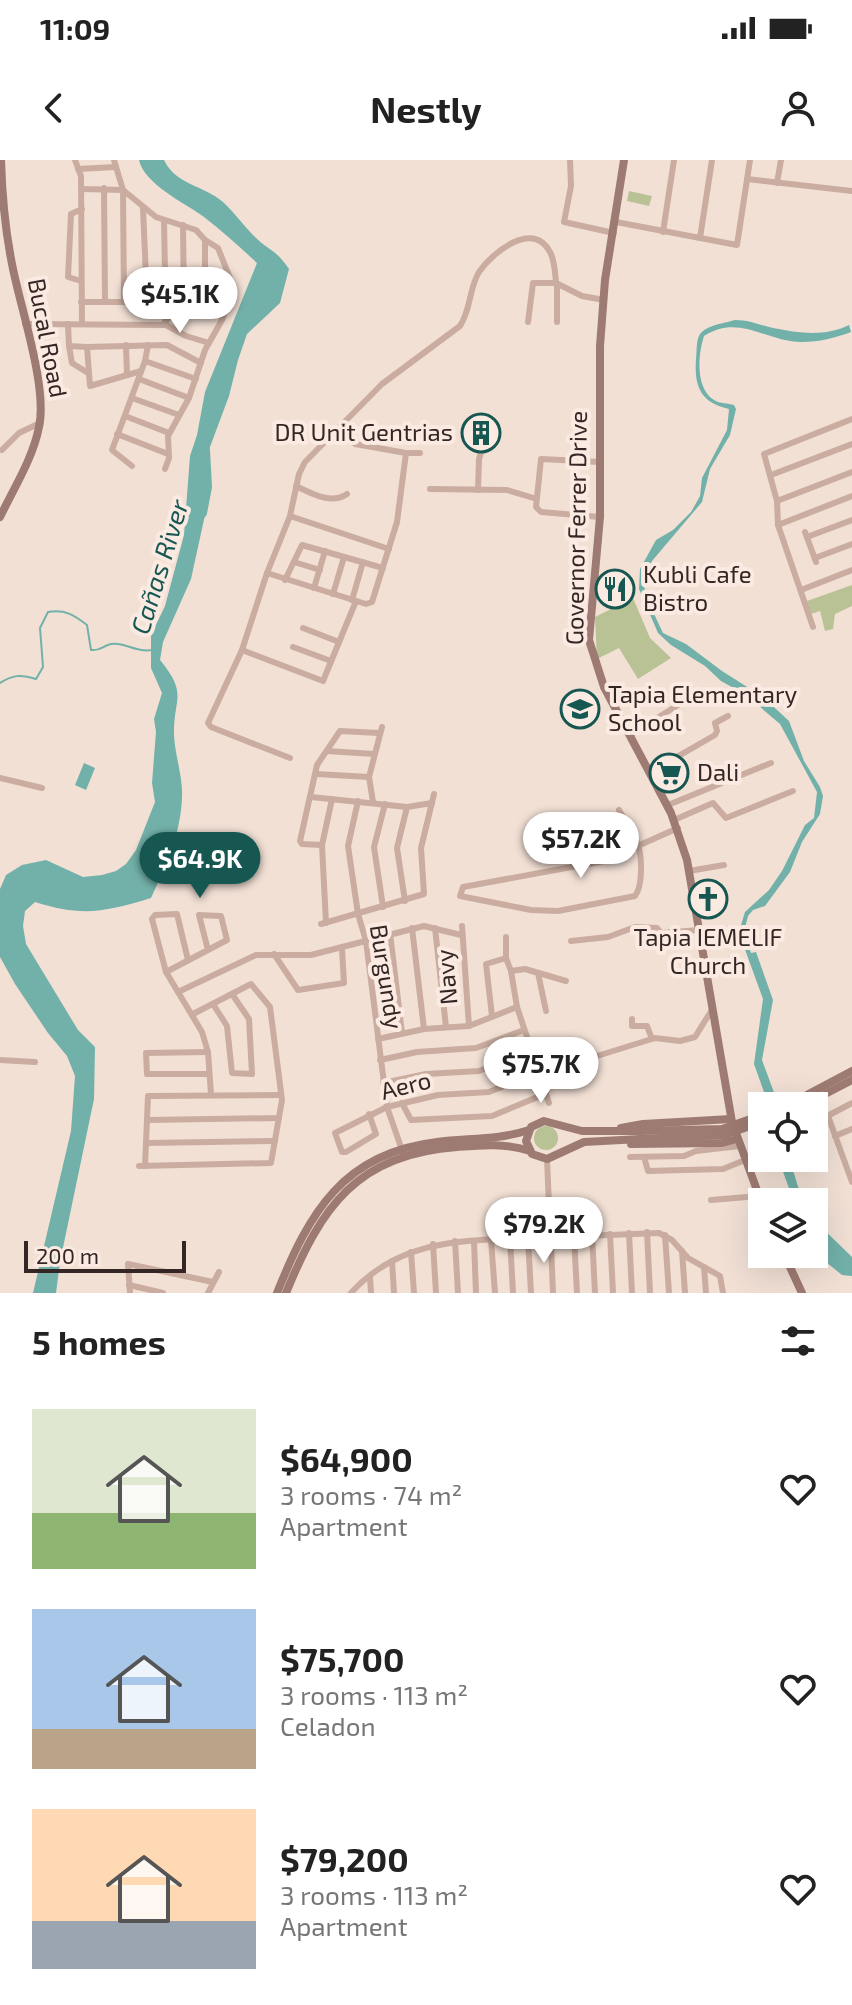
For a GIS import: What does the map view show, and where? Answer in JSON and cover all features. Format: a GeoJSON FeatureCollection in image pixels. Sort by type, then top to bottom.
{"type":"FeatureCollection","features":[{"type":"Feature","properties":{"kind":"main road","name":"Bucal Road"},"geometry":{"type":"LineString","coordinates":[[0,517],[31,451],[40,423],[40,384],[11,262],[2,202],[1,160]]}},
{"type":"Feature","properties":{"kind":"main road","name":"Governor Ferrer Drive"},"geometry":{"type":"LineString","coordinates":[[624,160],[600,346],[600,517],[589,621],[590,646],[604,687],[676,824],[689,871],[731,1119],[756,1188]]}},
{"type":"Feature","properties":{"kind":"main road"},"geometry":{"type":"LineString","coordinates":[[823,1092],[852,1071]]}},
{"type":"Feature","properties":{"kind":"main road"},"geometry":{"type":"LineString","coordinates":[[823,1092],[852,1080]]}},
{"type":"Feature","properties":{"kind":"main road"},"geometry":{"type":"LineString","coordinates":[[731,1119],[643,1124],[595,1136],[547,1159],[538,1158],[530,1151],[526,1141],[529,1130],[544,1121],[595,1136],[646,1145],[738,1143]]}},
{"type":"Feature","properties":{"kind":"main road"},"geometry":{"type":"LineString","coordinates":[[640,1135],[722,1129],[748,1120]]}},
{"type":"Feature","properties":{"kind":"main road"},"geometry":{"type":"LineString","coordinates":[[560,1126],[565,1138],[561,1151]]}},
{"type":"Feature","properties":{"kind":"main road"},"geometry":{"type":"LineString","coordinates":[[595,1136],[724,1135],[748,1127]]}},
{"type":"Feature","properties":{"kind":"main road"},"geometry":{"type":"LineString","coordinates":[[277,1293],[302,1234],[324,1201],[352,1175],[421,1144],[507,1136],[529,1130]]}},
{"type":"Feature","properties":{"kind":"main road"},"geometry":{"type":"LineString","coordinates":[[286,1293],[309,1238],[330,1208],[357,1182],[403,1153],[496,1144],[530,1151]]}},
{"type":"Feature","properties":{"kind":"main road"},"geometry":{"type":"LineString","coordinates":[[790,1268],[802,1293]]}},
{"type":"Feature","properties":{"kind":"street"},"geometry":{"type":"LineString","coordinates":[[75,160],[82,189],[82,324]]}},
{"type":"Feature","properties":{"kind":"street"},"geometry":{"type":"LineString","coordinates":[[570,160],[571,186],[564,222],[614,233]]}},
{"type":"Feature","properties":{"kind":"street"},"geometry":{"type":"LineString","coordinates":[[663,232],[674,160]]}},
{"type":"Feature","properties":{"kind":"street"},"geometry":{"type":"LineString","coordinates":[[700,238],[712,160]]}},
{"type":"Feature","properties":{"kind":"street"},"geometry":{"type":"LineString","coordinates":[[616,222],[737,245],[750,160]]}},
{"type":"Feature","properties":{"kind":"street"},"geometry":{"type":"LineString","coordinates":[[777,183],[781,160]]}},
{"type":"Feature","properties":{"kind":"street"},"geometry":{"type":"LineString","coordinates":[[78,169],[115,163],[123,190],[124,302]]}},
{"type":"Feature","properties":{"kind":"street"},"geometry":{"type":"LineString","coordinates":[[747,179],[852,191]]}},
{"type":"Feature","properties":{"kind":"street"},"geometry":{"type":"LineString","coordinates":[[104,188],[105,302]]}},
{"type":"Feature","properties":{"kind":"street"},"geometry":{"type":"LineString","coordinates":[[82,189],[123,190],[143,208],[164,220],[196,230],[218,248],[225,261],[230,278],[228,305],[209,343],[189,398],[169,433],[165,469]]}},
{"type":"Feature","properties":{"kind":"street"},"geometry":{"type":"LineString","coordinates":[[143,208],[147,301]]}},
{"type":"Feature","properties":{"kind":"street"},"geometry":{"type":"LineString","coordinates":[[81,281],[68,277],[71,214],[82,209]]}},
{"type":"Feature","properties":{"kind":"street"},"geometry":{"type":"LineString","coordinates":[[164,220],[167,345]]}},
{"type":"Feature","properties":{"kind":"street"},"geometry":{"type":"LineString","coordinates":[[183,225],[184,304]]}},
{"type":"Feature","properties":{"kind":"street"},"geometry":{"type":"LineString","coordinates":[[290,758],[209,725],[242,650],[267,573],[290,516],[305,462],[382,384],[460,326],[477,274],[500,251],[522,238],[539,240],[549,249],[556,283],[557,322]]}},
{"type":"Feature","properties":{"kind":"street"},"geometry":{"type":"LineString","coordinates":[[205,240],[205,299]]}},
{"type":"Feature","properties":{"kind":"street"},"geometry":{"type":"LineString","coordinates":[[528,322],[533,283],[556,283],[582,296],[604,300]]}},
{"type":"Feature","properties":{"kind":"street"},"geometry":{"type":"LineString","coordinates":[[167,324],[184,304],[228,295]]}},
{"type":"Feature","properties":{"kind":"street"},"geometry":{"type":"LineString","coordinates":[[81,302],[164,302]]}},
{"type":"Feature","properties":{"kind":"street"},"geometry":{"type":"LineString","coordinates":[[25,324],[167,324],[209,343]]}},
{"type":"Feature","properties":{"kind":"street"},"geometry":{"type":"LineString","coordinates":[[68,324],[72,363],[88,373]]}},
{"type":"Feature","properties":{"kind":"street"},"geometry":{"type":"LineString","coordinates":[[126,345],[127,375]]}},
{"type":"Feature","properties":{"kind":"street"},"geometry":{"type":"LineString","coordinates":[[132,466],[112,450],[139,379],[148,345]]}},
{"type":"Feature","properties":{"kind":"street"},"geometry":{"type":"LineString","coordinates":[[69,346],[167,345],[201,363]]}},
{"type":"Feature","properties":{"kind":"street"},"geometry":{"type":"LineString","coordinates":[[87,347],[90,386],[141,371]]}},
{"type":"Feature","properties":{"kind":"street"},"geometry":{"type":"LineString","coordinates":[[145,361],[196,379]]}},
{"type":"Feature","properties":{"kind":"street"},"geometry":{"type":"LineString","coordinates":[[139,379],[189,398]]}},
{"type":"Feature","properties":{"kind":"street"},"geometry":{"type":"LineString","coordinates":[[132,398],[179,415]]}},
{"type":"Feature","properties":{"kind":"street"},"geometry":{"type":"LineString","coordinates":[[125,416],[169,433]]}},
{"type":"Feature","properties":{"kind":"street"},"geometry":{"type":"LineString","coordinates":[[813,627],[778,525],[777,501],[764,457],[767,451],[852,419]]}},
{"type":"Feature","properties":{"kind":"street"},"geometry":{"type":"LineString","coordinates":[[2,450],[19,433],[40,423]]}},
{"type":"Feature","properties":{"kind":"street"},"geometry":{"type":"LineString","coordinates":[[478,490],[479,459],[488,431]]}},
{"type":"Feature","properties":{"kind":"street"},"geometry":{"type":"LineString","coordinates":[[117,434],[168,454]]}},
{"type":"Feature","properties":{"kind":"street"},"geometry":{"type":"LineString","coordinates":[[355,444],[420,453]]}},
{"type":"Feature","properties":{"kind":"street"},"geometry":{"type":"LineString","coordinates":[[771,475],[852,444]]}},
{"type":"Feature","properties":{"kind":"street"},"geometry":{"type":"LineString","coordinates":[[267,573],[354,601],[372,602],[397,522],[406,453]]}},
{"type":"Feature","properties":{"kind":"street"},"geometry":{"type":"LineString","coordinates":[[600,462],[541,459],[536,507],[541,512],[600,517]]}},
{"type":"Feature","properties":{"kind":"street"},"geometry":{"type":"LineString","coordinates":[[777,501],[852,472]]}},
{"type":"Feature","properties":{"kind":"street"},"geometry":{"type":"LineString","coordinates":[[296,486],[332,499],[343,498],[347,494]]}},
{"type":"Feature","properties":{"kind":"street"},"geometry":{"type":"LineString","coordinates":[[430,489],[507,490],[537,499]]}},
{"type":"Feature","properties":{"kind":"street"},"geometry":{"type":"LineString","coordinates":[[778,525],[852,496]]}},
{"type":"Feature","properties":{"kind":"street"},"geometry":{"type":"LineString","coordinates":[[290,516],[389,549]]}},
{"type":"Feature","properties":{"kind":"street"},"geometry":{"type":"LineString","coordinates":[[852,520],[806,535],[815,560],[852,544]]}},
{"type":"Feature","properties":{"kind":"street"},"geometry":{"type":"LineString","coordinates":[[285,580],[302,545],[383,568]]}},
{"type":"Feature","properties":{"kind":"street"},"geometry":{"type":"LineString","coordinates":[[314,588],[325,551]]}},
{"type":"Feature","properties":{"kind":"street"},"geometry":{"type":"LineString","coordinates":[[333,594],[344,557]]}},
{"type":"Feature","properties":{"kind":"street"},"geometry":{"type":"LineString","coordinates":[[294,562],[320,570]]}},
{"type":"Feature","properties":{"kind":"street"},"geometry":{"type":"LineString","coordinates":[[242,650],[323,681],[354,601],[363,562]]}},
{"type":"Feature","properties":{"kind":"street"},"geometry":{"type":"LineString","coordinates":[[801,590],[852,570]]}},
{"type":"Feature","properties":{"kind":"street"},"geometry":{"type":"LineString","coordinates":[[303,628],[339,642]]}},
{"type":"Feature","properties":{"kind":"street"},"geometry":{"type":"LineString","coordinates":[[293,647],[331,661]]}},
{"type":"Feature","properties":{"kind":"street"},"geometry":{"type":"LineString","coordinates":[[630,735],[694,695]]}},
{"type":"Feature","properties":{"kind":"street"},"geometry":{"type":"LineString","coordinates":[[649,773],[715,735],[715,723],[728,716]]}},
{"type":"Feature","properties":{"kind":"street"},"geometry":{"type":"LineString","coordinates":[[322,845],[302,844],[300,841],[317,765],[340,731],[380,730],[369,777],[373,802]]}},
{"type":"Feature","properties":{"kind":"street"},"geometry":{"type":"LineString","coordinates":[[327,751],[374,754]]}},
{"type":"Feature","properties":{"kind":"street"},"geometry":{"type":"LineString","coordinates":[[668,805],[771,763]]}},
{"type":"Feature","properties":{"kind":"street"},"geometry":{"type":"LineString","coordinates":[[316,774],[369,777]]}},
{"type":"Feature","properties":{"kind":"street"},"geometry":{"type":"LineString","coordinates":[[0,778],[42,788]]}},
{"type":"Feature","properties":{"kind":"street"},"geometry":{"type":"LineString","coordinates":[[619,810],[638,845],[640,888],[635,896],[558,911],[531,910],[460,896],[463,887],[604,861],[638,845],[713,803],[726,818],[793,791]]}},
{"type":"Feature","properties":{"kind":"street"},"geometry":{"type":"LineString","coordinates":[[332,799],[322,845],[324,924],[422,896],[426,890],[421,848],[434,794]]}},
{"type":"Feature","properties":{"kind":"street"},"geometry":{"type":"LineString","coordinates":[[311,797],[407,807],[432,803]]}},
{"type":"Feature","properties":{"kind":"street","name":"Burgundy"},"geometry":{"type":"LineString","coordinates":[[358,801],[348,846],[358,914],[366,941],[387,1107],[403,1153]]}},
{"type":"Feature","properties":{"kind":"street"},"geometry":{"type":"LineString","coordinates":[[383,907],[374,847],[385,804]]}},
{"type":"Feature","properties":{"kind":"street"},"geometry":{"type":"LineString","coordinates":[[405,901],[397,848],[407,807]]}},
{"type":"Feature","properties":{"kind":"street"},"geometry":{"type":"LineString","coordinates":[[689,871],[724,865]]}},
{"type":"Feature","properties":{"kind":"street"},"geometry":{"type":"LineString","coordinates":[[188,960],[177,914],[155,915],[152,919],[166,972],[202,1032],[208,1052],[211,1094]]}},
{"type":"Feature","properties":{"kind":"street"},"geometry":{"type":"LineString","coordinates":[[166,972],[188,960],[208,950],[227,940],[221,916],[199,915],[208,950]]}},
{"type":"Feature","properties":{"kind":"street"},"geometry":{"type":"LineString","coordinates":[[178,992],[256,955],[311,955],[424,926],[461,935]]}},
{"type":"Feature","properties":{"kind":"street","name":"Navy"},"geometry":{"type":"LineString","coordinates":[[462,926],[469,1026]]}},
{"type":"Feature","properties":{"kind":"street"},"geometry":{"type":"LineString","coordinates":[[571,941],[608,937],[639,927],[657,928],[661,933],[699,930]]}},
{"type":"Feature","properties":{"kind":"street"},"geometry":{"type":"LineString","coordinates":[[412,928],[424,1029]]}},
{"type":"Feature","properties":{"kind":"street"},"geometry":{"type":"LineString","coordinates":[[435,928],[446,1027]]}},
{"type":"Feature","properties":{"kind":"street"},"geometry":{"type":"LineString","coordinates":[[390,933],[402,1033]]}},
{"type":"Feature","properties":{"kind":"street"},"geometry":{"type":"LineString","coordinates":[[506,937],[506,958],[517,1007],[549,1103]]}},
{"type":"Feature","properties":{"kind":"street"},"geometry":{"type":"LineString","coordinates":[[274,954],[296,987],[303,990],[344,983],[342,949]]}},
{"type":"Feature","properties":{"kind":"street"},"geometry":{"type":"LineString","coordinates":[[492,1016],[486,964],[506,958]]}},
{"type":"Feature","properties":{"kind":"street"},"geometry":{"type":"LineString","coordinates":[[511,971],[525,969],[566,981]]}},
{"type":"Feature","properties":{"kind":"street"},"geometry":{"type":"LineString","coordinates":[[538,973],[546,1011]]}},
{"type":"Feature","properties":{"kind":"street"},"geometry":{"type":"LineString","coordinates":[[193,1014],[251,984],[270,1007],[280,1095],[271,1163],[142,1166],[148,1096],[280,1095]]}},
{"type":"Feature","properties":{"kind":"street"},"geometry":{"type":"LineString","coordinates":[[213,1004],[227,1026],[232,1073],[252,1074],[249,1019],[232,994]]}},
{"type":"Feature","properties":{"kind":"street"},"geometry":{"type":"LineString","coordinates":[[378,1039],[424,1029],[469,1026],[517,1007]]}},
{"type":"Feature","properties":{"kind":"street"},"geometry":{"type":"LineString","coordinates":[[597,1056],[652,1039],[680,1041],[695,1037],[713,1008]]}},
{"type":"Feature","properties":{"kind":"street"},"geometry":{"type":"LineString","coordinates":[[632,1019],[632,1026],[647,1026],[652,1039]]}},
{"type":"Feature","properties":{"kind":"street"},"geometry":{"type":"LineString","coordinates":[[380,1060],[417,1052],[476,1048],[524,1030]]}},
{"type":"Feature","properties":{"kind":"street"},"geometry":{"type":"LineString","coordinates":[[208,1052],[146,1053],[147,1074],[209,1074]]}},
{"type":"Feature","properties":{"kind":"street"},"geometry":{"type":"LineString","coordinates":[[383,1083],[426,1074],[479,1071],[531,1052]]}},
{"type":"Feature","properties":{"kind":"street"},"geometry":{"type":"LineString","coordinates":[[0,1060],[35,1062]]}},
{"type":"Feature","properties":{"kind":"street","name":"Aero"},"geometry":{"type":"LineString","coordinates":[[369,1114],[376,1134],[342,1152],[334,1136],[369,1114],[438,1095],[489,1092],[538,1072]]}},
{"type":"Feature","properties":{"kind":"street"},"geometry":{"type":"LineString","coordinates":[[402,1103],[415,1122],[442,1117],[492,1116],[545,1094]]}},
{"type":"Feature","properties":{"kind":"street"},"geometry":{"type":"LineString","coordinates":[[851,1178],[828,1116],[852,1103]]}},
{"type":"Feature","properties":{"kind":"street"},"geometry":{"type":"LineString","coordinates":[[147,1120],[279,1118]]}},
{"type":"Feature","properties":{"kind":"street"},"geometry":{"type":"LineString","coordinates":[[835,1136],[852,1129]]}},
{"type":"Feature","properties":{"kind":"street"},"geometry":{"type":"LineString","coordinates":[[146,1143],[275,1141]]}},
{"type":"Feature","properties":{"kind":"street"},"geometry":{"type":"LineString","coordinates":[[630,1157],[684,1156],[738,1143]]}},
{"type":"Feature","properties":{"kind":"street"},"geometry":{"type":"LineString","coordinates":[[843,1157],[852,1155]]}},
{"type":"Feature","properties":{"kind":"street"},"geometry":{"type":"LineString","coordinates":[[644,1157],[648,1171],[723,1169],[745,1160]]}},
{"type":"Feature","properties":{"kind":"street"},"geometry":{"type":"LineString","coordinates":[[547,1159],[550,1229]]}},
{"type":"Feature","properties":{"kind":"street"},"geometry":{"type":"LineString","coordinates":[[711,1200],[748,1200]]}},
{"type":"Feature","properties":{"kind":"street"},"geometry":{"type":"LineString","coordinates":[[550,1229],[556,1231],[558,1237],[551,1244]]}},
{"type":"Feature","properties":{"kind":"street"},"geometry":{"type":"LineString","coordinates":[[543,1237],[550,1229]]}},
{"type":"Feature","properties":{"kind":"street"},"geometry":{"type":"LineString","coordinates":[[558,1237],[647,1232],[665,1235],[682,1251],[720,1276],[723,1293]]}},
{"type":"Feature","properties":{"kind":"street"},"geometry":{"type":"LineString","coordinates":[[647,1232],[650,1293]]}},
{"type":"Feature","properties":{"kind":"street"},"geometry":{"type":"LineString","coordinates":[[629,1233],[632,1293]]}},
{"type":"Feature","properties":{"kind":"street"},"geometry":{"type":"LineString","coordinates":[[610,1234],[613,1293]]}},
{"type":"Feature","properties":{"kind":"street"},"geometry":{"type":"LineString","coordinates":[[592,1235],[595,1293]]}},
{"type":"Feature","properties":{"kind":"street"},"geometry":{"type":"LineString","coordinates":[[665,1235],[669,1293]]}},
{"type":"Feature","properties":{"kind":"street"},"geometry":{"type":"LineString","coordinates":[[574,1236],[577,1293]]}},
{"type":"Feature","properties":{"kind":"street"},"geometry":{"type":"LineString","coordinates":[[351,1293],[392,1261],[433,1244],[543,1237],[551,1244],[553,1293]]}},
{"type":"Feature","properties":{"kind":"street"},"geometry":{"type":"LineString","coordinates":[[528,1238],[531,1293]]}},
{"type":"Feature","properties":{"kind":"street"},"geometry":{"type":"LineString","coordinates":[[510,1239],[513,1293]]}},
{"type":"Feature","properties":{"kind":"street"},"geometry":{"type":"LineString","coordinates":[[491,1240],[495,1293]]}},
{"type":"Feature","properties":{"kind":"street"},"geometry":{"type":"LineString","coordinates":[[455,1241],[458,1293]]}},
{"type":"Feature","properties":{"kind":"street"},"geometry":{"type":"LineString","coordinates":[[474,1241],[476,1293]]}},
{"type":"Feature","properties":{"kind":"street"},"geometry":{"type":"LineString","coordinates":[[433,1244],[436,1293]]}},
{"type":"Feature","properties":{"kind":"street"},"geometry":{"type":"LineString","coordinates":[[682,1251],[685,1293]]}},
{"type":"Feature","properties":{"kind":"street"},"geometry":{"type":"LineString","coordinates":[[411,1252],[414,1293]]}},
{"type":"Feature","properties":{"kind":"street"},"geometry":{"type":"LineString","coordinates":[[392,1261],[394,1293]]}},
{"type":"Feature","properties":{"kind":"street"},"geometry":{"type":"LineString","coordinates":[[163,1293],[130,1289],[128,1264],[213,1282]]}},
{"type":"Feature","properties":{"kind":"street"},"geometry":{"type":"LineString","coordinates":[[704,1267],[706,1293]]}},
{"type":"Feature","properties":{"kind":"street"},"geometry":{"type":"LineString","coordinates":[[208,1293],[219,1272]]}},
{"type":"Feature","properties":{"kind":"street"},"geometry":{"type":"LineString","coordinates":[[370,1276],[371,1293]]}},
{"type":"Feature","properties":{"kind":"green space"},"geometry":{"type":"Polygon","coordinates":[[[629,191],[652,196],[649,206],[627,201],[629,191]]]}},
{"type":"Feature","properties":{"kind":"green space"},"geometry":{"type":"Polygon","coordinates":[[[852,585],[852,606],[835,614],[833,629],[825,631],[820,611],[811,614],[807,601],[852,585]]]}},
{"type":"Feature","properties":{"kind":"green space"},"geometry":{"type":"Polygon","coordinates":[[[633,598],[650,638],[671,658],[638,679],[619,648],[597,659],[595,617],[633,598]]]}},
{"type":"Feature","properties":{"kind":"green space"},"geometry":{"type":"Polygon","coordinates":[[[546,1126],[557,1133],[558,1138],[551,1149],[546,1150],[535,1143],[534,1138],[541,1127],[546,1126]]]}},
{"type":"Feature","properties":{"kind":"water"},"geometry":{"type":"Polygon","coordinates":[[[139,160],[164,160],[175,175],[215,196],[289,269],[280,303],[247,334],[238,360],[229,396],[204,463],[205,515],[191,579],[163,642],[160,660],[177,689],[174,735],[182,789],[179,823],[167,861],[151,898],[93,911],[66,910],[35,902],[25,911],[23,926],[26,944],[78,1030],[95,1047],[94,1099],[56,1293],[33,1293],[71,1131],[75,1076],[67,1056],[48,1033],[0,957],[0,889],[6,875],[22,865],[46,860],[83,877],[102,875],[126,864],[136,850],[155,802],[152,783],[156,732],[154,719],[162,693],[151,668],[151,635],[165,606],[184,535],[190,456],[205,392],[257,263],[204,217],[157,185],[142,169],[139,160]]]}},
{"type":"Feature","properties":{"kind":"water"},"geometry":{"type":"Polygon","coordinates":[[[735,320],[812,333],[849,325],[851,332],[802,342],[729,327],[704,336],[700,352],[701,379],[708,395],[714,400],[734,405],[736,409],[730,435],[710,469],[702,502],[652,561],[643,582],[647,599],[663,633],[686,644],[763,697],[789,721],[804,761],[823,796],[820,814],[802,842],[790,872],[765,906],[753,910],[748,916],[744,932],[751,953],[756,952],[773,1000],[762,1060],[774,1092],[764,1092],[754,1064],[763,999],[743,944],[741,925],[745,912],[769,890],[805,825],[814,818],[817,792],[780,724],[746,695],[721,681],[658,633],[639,589],[640,569],[656,540],[673,530],[691,512],[700,496],[702,478],[727,430],[729,409],[706,398],[696,378],[699,336],[712,326],[735,320]]]}},
{"type":"Feature","properties":{"kind":"water"},"geometry":{"type":"Polygon","coordinates":[[[84,763],[95,768],[86,790],[75,785],[84,763]]]}},
{"type":"Feature","properties":{"kind":"water"},"geometry":{"type":"Polygon","coordinates":[[[783,1172],[793,1172],[799,1188],[789,1188],[783,1172]]]}},
{"type":"Feature","properties":{"kind":"water"},"geometry":{"type":"Polygon","coordinates":[[[828,1234],[852,1257],[852,1276],[842,1275],[828,1264],[828,1234]]]}},
{"type":"Feature","properties":{"kind":"waterway","name":"Cañas River"},"geometry":{"type":"LineString","coordinates":[[202,513],[207,487],[205,450]]}},
{"type":"Feature","properties":{"kind":"waterway"},"geometry":{"type":"LineString","coordinates":[[0,683],[17,676],[36,679],[43,667],[40,628],[48,612],[69,614],[87,625],[91,650],[116,644],[152,650]]}},
{"type":"Feature","properties":{"kind":"place","name":"DR Unit Gentrias"},"geometry":{"type":"Point","coordinates":[481,433]}},
{"type":"Feature","properties":{"kind":"place","name":"Kubli Cafe Bistro"},"geometry":{"type":"Point","coordinates":[615,589]}},
{"type":"Feature","properties":{"kind":"place","name":"Tapia Elementary School"},"geometry":{"type":"Point","coordinates":[580,709]}},
{"type":"Feature","properties":{"kind":"place","name":"Dali"},"geometry":{"type":"Point","coordinates":[669,773]}},
{"type":"Feature","properties":{"kind":"place","name":"Tapia IEMELIF Church"},"geometry":{"type":"Point","coordinates":[708,899]}}]}
